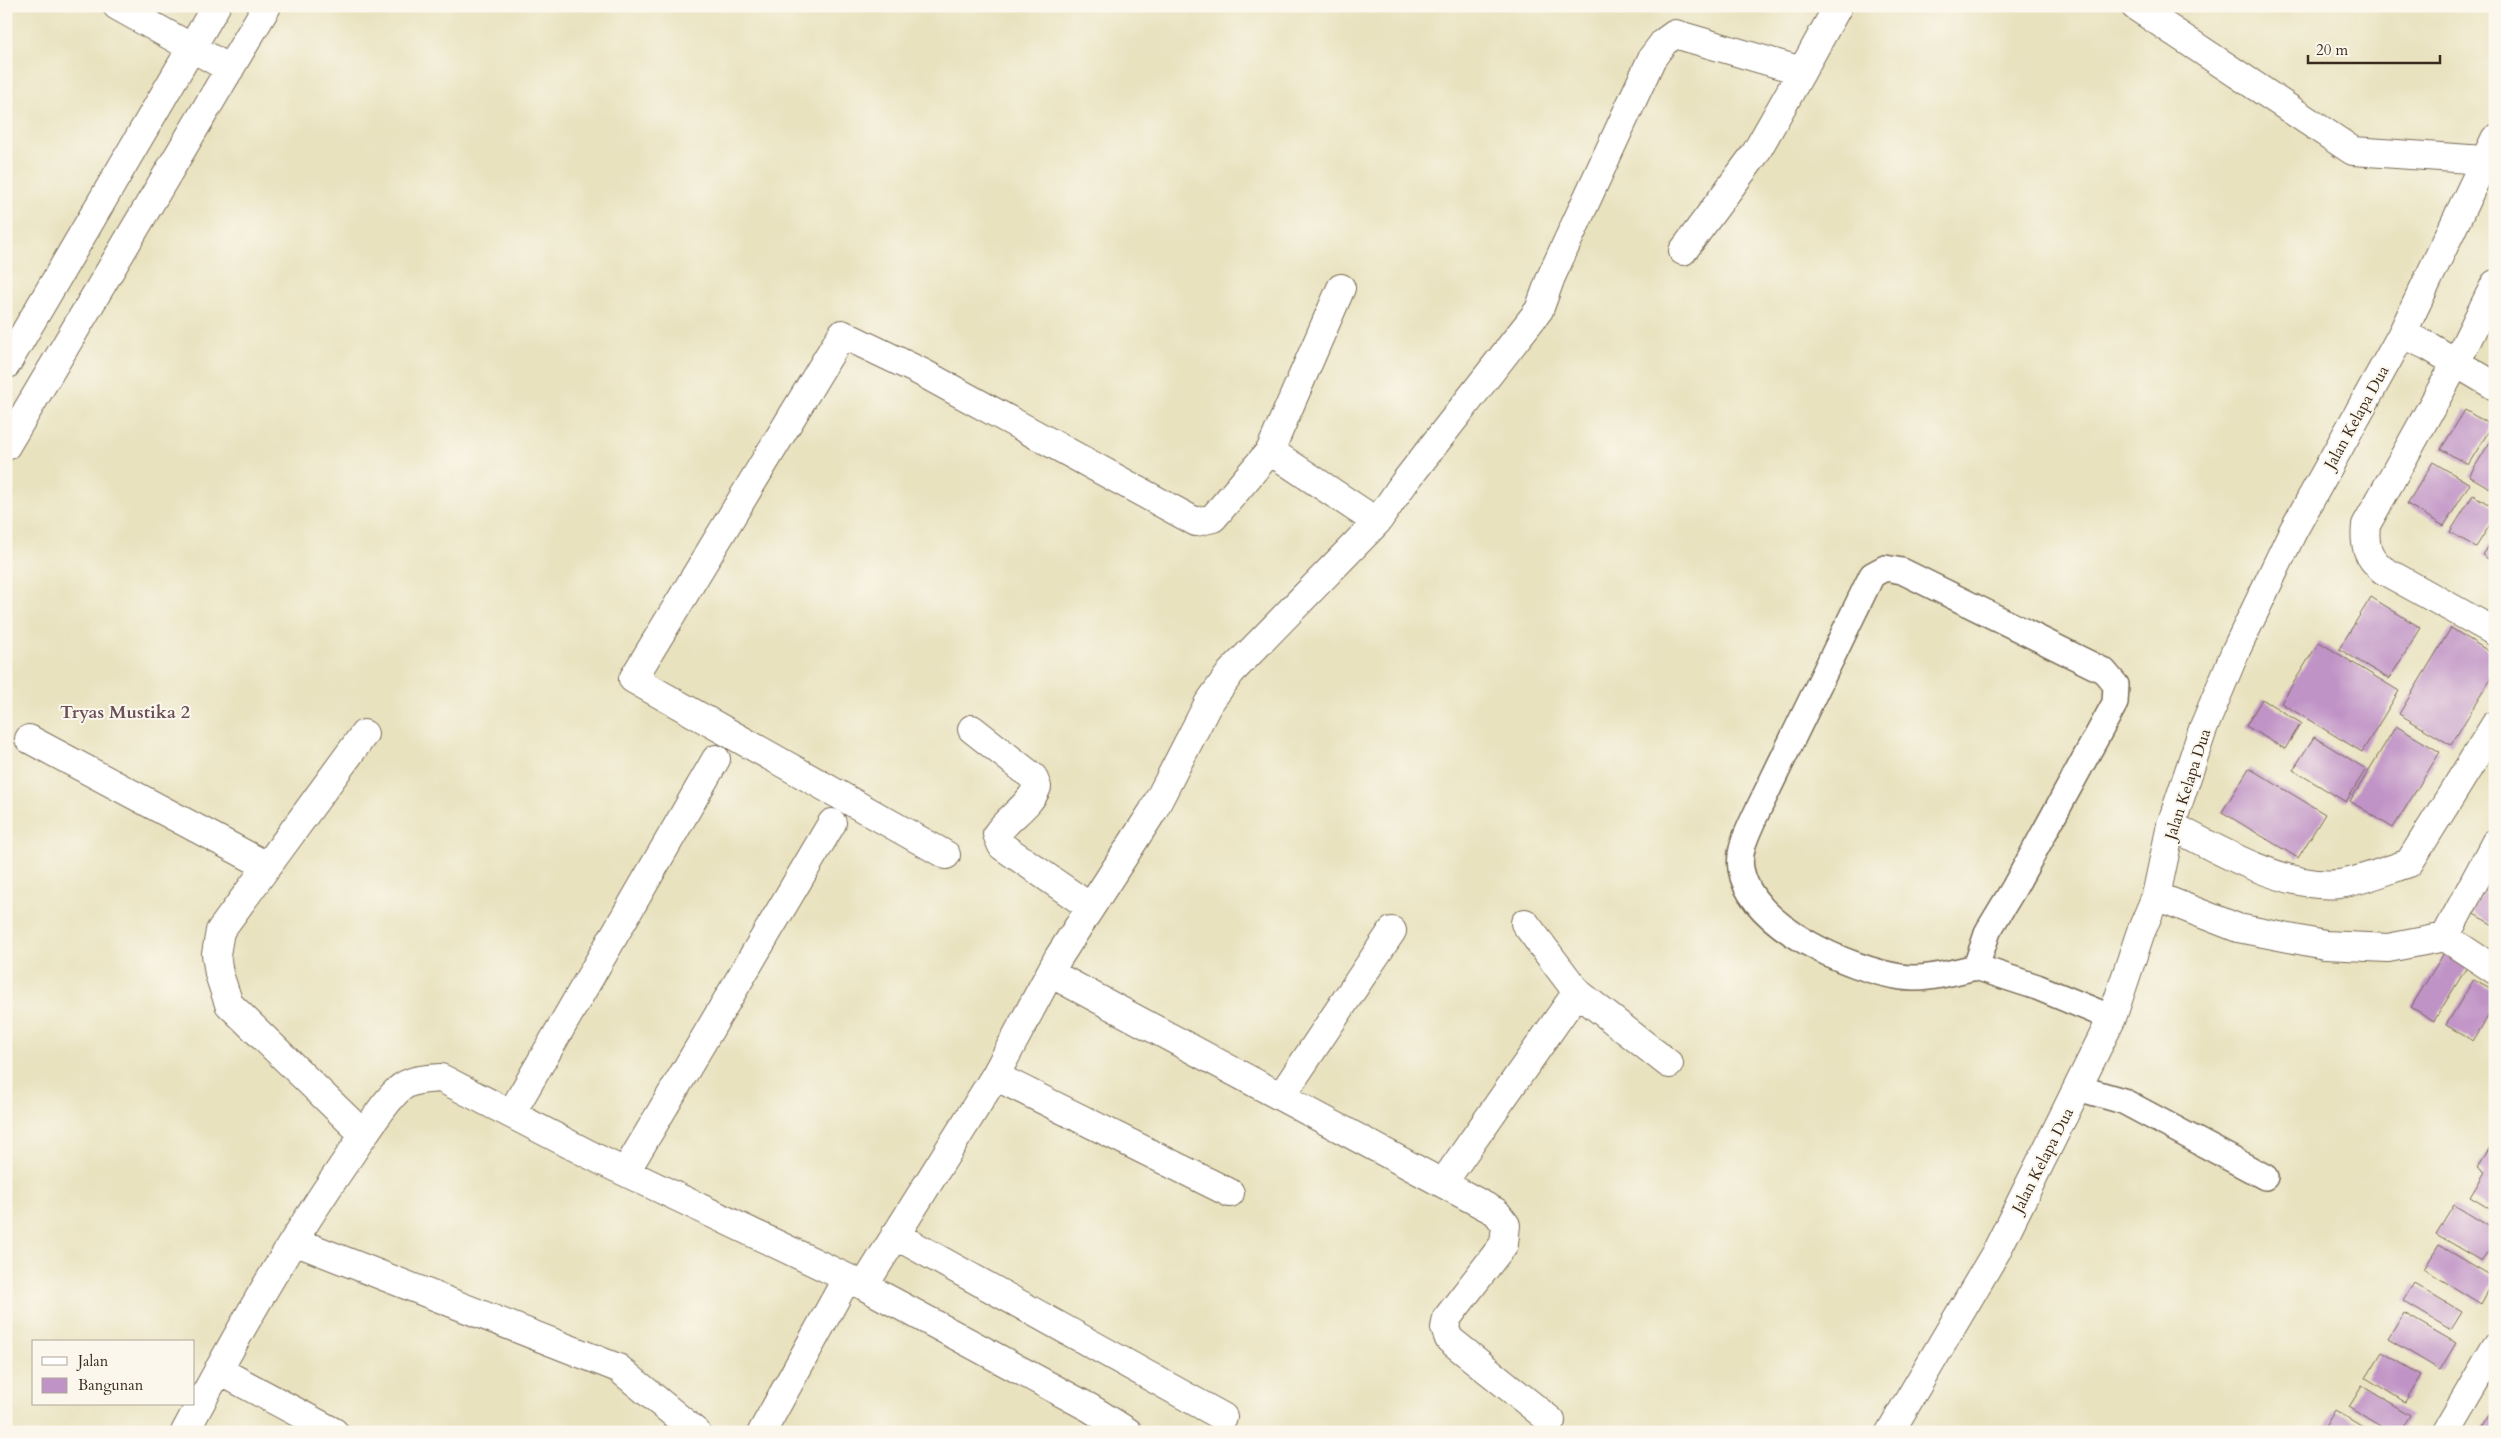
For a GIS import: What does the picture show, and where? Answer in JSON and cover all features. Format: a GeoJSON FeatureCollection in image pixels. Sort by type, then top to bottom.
{"type":"FeatureCollection","features":[{"type":"Feature","properties":{"kind":"street"},"geometry":{"type":"LineString","coordinates":[[117,6],[230,69]]}},
{"type":"Feature","properties":{"kind":"street"},"geometry":{"type":"LineString","coordinates":[[6,366],[216,6]]}},
{"type":"Feature","properties":{"kind":"street"},"geometry":{"type":"LineString","coordinates":[[7,442],[267,6]]}},
{"type":"Feature","properties":{"kind":"street"},"geometry":{"type":"LineString","coordinates":[[1683,251],[1755,154],[1838,6]]}},
{"type":"Feature","properties":{"kind":"street"},"geometry":{"type":"LineString","coordinates":[[2135,6],[2353,151],[2490,150]]}},
{"type":"Feature","properties":{"kind":"street"},"geometry":{"type":"LineString","coordinates":[[762,1432],[855,1282],[895,1235],[994,1076],[1050,973],[1090,907],[1153,811],[1208,704],[1231,672],[1377,522],[1404,483],[1539,310],[1551,277],[1652,58],[1664,42],[1675,34],[1802,71]]}},
{"type":"Feature","properties":{"kind":"street","name":"Jalan Kelapa Dua"},"geometry":{"type":"LineString","coordinates":[[1890,1432],[1996,1252],[2112,1018],[2140,934],[2156,896],[2171,825],[2203,730],[2236,650],[2293,531],[2402,334],[2490,150]]}},
{"type":"Feature","properties":{"kind":"street"},"geometry":{"type":"LineString","coordinates":[[2495,284],[2456,363],[2366,525],[2365,538],[2367,552],[2372,561],[2382,570],[2495,632]]}},
{"type":"Feature","properties":{"kind":"street"},"geometry":{"type":"LineString","coordinates":[[946,855],[633,679],[842,334],[921,372],[1196,522],[1213,518],[1270,452],[1341,288]]}},
{"type":"Feature","properties":{"kind":"street"},"geometry":{"type":"LineString","coordinates":[[2402,334],[2495,386]]}},
{"type":"Feature","properties":{"kind":"street"},"geometry":{"type":"LineString","coordinates":[[1270,452],[1377,522]]}},
{"type":"Feature","properties":{"kind":"street"},"geometry":{"type":"LineString","coordinates":[[2171,825],[2244,862],[2292,880],[2339,884],[2409,863],[2495,725]]}},
{"type":"Feature","properties":{"kind":"street"},"geometry":{"type":"LineString","coordinates":[[972,729],[1033,777],[1037,787],[1033,797],[1005,822],[998,834],[1002,846],[1090,907]]}},
{"type":"Feature","properties":{"kind":"street"},"geometry":{"type":"LineString","coordinates":[[364,734],[220,931],[216,954],[219,974],[229,1004],[364,1135]]}},
{"type":"Feature","properties":{"kind":"street"},"geometry":{"type":"LineString","coordinates":[[29,739],[267,866]]}},
{"type":"Feature","properties":{"kind":"street"},"geometry":{"type":"LineString","coordinates":[[511,1114],[716,760]]}},
{"type":"Feature","properties":{"kind":"street"},"geometry":{"type":"LineString","coordinates":[[626,1171],[832,823]]}},
{"type":"Feature","properties":{"kind":"street"},"geometry":{"type":"LineString","coordinates":[[2446,936],[2495,843]]}},
{"type":"Feature","properties":{"kind":"street"},"geometry":{"type":"LineString","coordinates":[[2156,896],[2238,928],[2325,945],[2388,948],[2446,936],[2495,970]]}},
{"type":"Feature","properties":{"kind":"street"},"geometry":{"type":"LineString","coordinates":[[1525,923],[1576,992],[1669,1064]]}},
{"type":"Feature","properties":{"kind":"street"},"geometry":{"type":"LineString","coordinates":[[1282,1095],[1392,931]]}},
{"type":"Feature","properties":{"kind":"street"},"geometry":{"type":"LineString","coordinates":[[1050,973],[1282,1095],[1496,1212],[1506,1225],[1504,1244],[1447,1318],[1445,1328],[1449,1339],[1551,1421]]}},
{"type":"Feature","properties":{"kind":"street"},"geometry":{"type":"LineString","coordinates":[[1442,1183],[1576,992]]}},
{"type":"Feature","properties":{"kind":"street"},"geometry":{"type":"LineString","coordinates":[[994,1076],[1230,1193]]}},
{"type":"Feature","properties":{"kind":"street"},"geometry":{"type":"LineString","coordinates":[[185,1432],[218,1370],[312,1210],[364,1135],[399,1089],[414,1081],[441,1078],[626,1171],[855,1282],[1090,1408],[1128,1432]]}},
{"type":"Feature","properties":{"kind":"street"},"geometry":{"type":"LineString","coordinates":[[895,1235],[1223,1417]]}},
{"type":"Feature","properties":{"kind":"street"},"geometry":{"type":"LineString","coordinates":[[294,1241],[618,1368],[696,1432]]}},
{"type":"Feature","properties":{"kind":"street"},"geometry":{"type":"LineString","coordinates":[[2446,1432],[2495,1348]]}},
{"type":"Feature","properties":{"kind":"street"},"geometry":{"type":"LineString","coordinates":[[218,1370],[334,1432]]}},
{"type":"Feature","properties":{"kind":"lane"},"geometry":{"type":"LineString","coordinates":[[1976,966],[1988,931],[2014,888],[2115,703],[2116,685],[2104,671],[1902,571],[1886,568],[1872,575],[1743,843],[1741,868],[1750,891],[1772,918],[1801,941],[1857,965],[1902,978],[1942,975],[1976,966],[2037,987],[2112,1018]]}},
{"type":"Feature","properties":{"kind":"lane"},"geometry":{"type":"LineString","coordinates":[[2078,1088],[2123,1101],[2265,1177]]}},
{"type":"Feature","properties":{"kind":"building"},"geometry":{"type":"Polygon","coordinates":[[[2465,410],[2492,426],[2468,465],[2441,449],[2465,410]]]}},
{"type":"Feature","properties":{"kind":"building"},"geometry":{"type":"Polygon","coordinates":[[[2495,434],[2495,491],[2469,476],[2495,434]]]}},
{"type":"Feature","properties":{"kind":"building"},"geometry":{"type":"Polygon","coordinates":[[[2433,462],[2470,484],[2444,526],[2407,504],[2433,462]]]}},
{"type":"Feature","properties":{"kind":"building"},"geometry":{"type":"Polygon","coordinates":[[[2473,495],[2495,508],[2495,517],[2476,547],[2450,532],[2473,495]]]}},
{"type":"Feature","properties":{"kind":"building"},"geometry":{"type":"Polygon","coordinates":[[[2495,535],[2495,563],[2482,555],[2495,535]]]}},
{"type":"Feature","properties":{"kind":"building"},"geometry":{"type":"Polygon","coordinates":[[[2371,597],[2421,628],[2389,679],[2339,649],[2371,597]]]}},
{"type":"Feature","properties":{"kind":"building"},"geometry":{"type":"Polygon","coordinates":[[[2451,628],[2495,655],[2495,672],[2451,745],[2399,714],[2451,628]]]}},
{"type":"Feature","properties":{"kind":"building"},"geometry":{"type":"Polygon","coordinates":[[[2319,642],[2399,691],[2362,752],[2281,703],[2319,642]]]}},
{"type":"Feature","properties":{"kind":"building"},"geometry":{"type":"Polygon","coordinates":[[[2262,699],[2301,723],[2285,749],[2246,726],[2262,699]]]}},
{"type":"Feature","properties":{"kind":"building"},"geometry":{"type":"Polygon","coordinates":[[[2396,726],[2440,752],[2393,828],[2350,801],[2396,726]]]}},
{"type":"Feature","properties":{"kind":"building"},"geometry":{"type":"Polygon","coordinates":[[[2314,737],[2366,769],[2346,802],[2293,770],[2314,737]]]}},
{"type":"Feature","properties":{"kind":"building"},"geometry":{"type":"Polygon","coordinates":[[[2249,768],[2325,814],[2298,858],[2222,812],[2249,768]]]}},
{"type":"Feature","properties":{"kind":"building"},"geometry":{"type":"Polygon","coordinates":[[[2495,872],[2495,926],[2470,912],[2495,872]]]}},
{"type":"Feature","properties":{"kind":"building"},"geometry":{"type":"Polygon","coordinates":[[[2444,953],[2467,967],[2434,1021],[2411,1007],[2444,953]]]}},
{"type":"Feature","properties":{"kind":"building"},"geometry":{"type":"Polygon","coordinates":[[[2474,979],[2495,991],[2495,1005],[2473,1041],[2446,1025],[2474,979]]]}},
{"type":"Feature","properties":{"kind":"building"},"geometry":{"type":"Polygon","coordinates":[[[2492,1144],[2495,1146],[2495,1212],[2470,1197],[2485,1172],[2478,1167],[2492,1144]]]}},
{"type":"Feature","properties":{"kind":"building"},"geometry":{"type":"Polygon","coordinates":[[[2454,1205],[2495,1230],[2495,1241],[2482,1261],[2436,1234],[2454,1205]]]}},
{"type":"Feature","properties":{"kind":"building"},"geometry":{"type":"Polygon","coordinates":[[[2439,1245],[2495,1278],[2481,1304],[2424,1269],[2439,1245]]]}},
{"type":"Feature","properties":{"kind":"building"},"geometry":{"type":"Polygon","coordinates":[[[2414,1283],[2462,1312],[2451,1330],[2403,1301],[2414,1283]]]}},
{"type":"Feature","properties":{"kind":"building"},"geometry":{"type":"Polygon","coordinates":[[[2404,1313],[2456,1343],[2440,1370],[2388,1339],[2404,1313]]]}},
{"type":"Feature","properties":{"kind":"building"},"geometry":{"type":"Polygon","coordinates":[[[2382,1352],[2421,1375],[2405,1402],[2366,1378],[2382,1352]]]}},
{"type":"Feature","properties":{"kind":"building"},"geometry":{"type":"Polygon","coordinates":[[[2362,1386],[2410,1415],[2400,1432],[2390,1432],[2349,1407],[2362,1386]]]}},
{"type":"Feature","properties":{"kind":"building"},"geometry":{"type":"Polygon","coordinates":[[[2495,1409],[2495,1432],[2481,1432],[2495,1409]]]}},
{"type":"Feature","properties":{"kind":"building"},"geometry":{"type":"Polygon","coordinates":[[[2335,1410],[2371,1432],[2322,1432],[2335,1410]]]}},
{"type":"Feature","properties":{"kind":"district","name":"Tryas Mustika 2"},"geometry":{"type":"Point","coordinates":[125,712]}}]}
